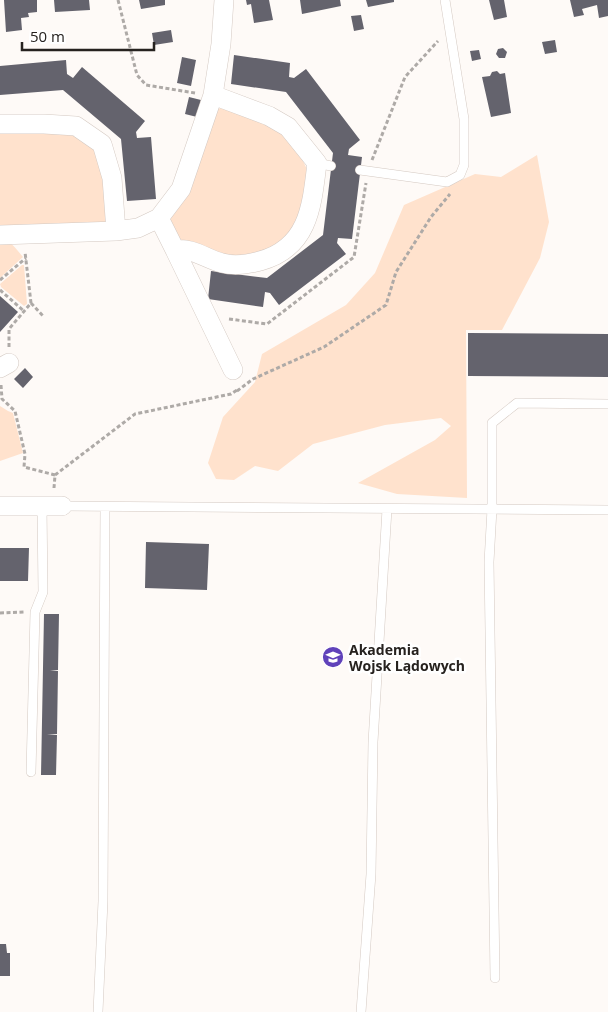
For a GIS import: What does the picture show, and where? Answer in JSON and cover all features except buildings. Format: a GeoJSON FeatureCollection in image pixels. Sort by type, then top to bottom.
{"type":"FeatureCollection","features":[{"type":"Feature","properties":{"kind":"street"},"geometry":{"type":"LineString","coordinates":[[0,235],[116,231],[138,228],[159,218],[181,189],[213,95],[221,44],[224,0]]}},
{"type":"Feature","properties":{"kind":"street"},"geometry":{"type":"LineString","coordinates":[[175,250],[185,248],[224,264],[251,263],[267,259],[284,249],[299,236],[307,220],[324,165],[288,127],[269,116],[213,95]]}},
{"type":"Feature","properties":{"kind":"street"},"geometry":{"type":"LineString","coordinates":[[0,124],[76,126],[102,144],[112,178],[116,231]]}},
{"type":"Feature","properties":{"kind":"street"},"geometry":{"type":"LineString","coordinates":[[159,218],[233,370]]}},
{"type":"Feature","properties":{"kind":"street"},"geometry":{"type":"LineString","coordinates":[[0,506],[53,506]]}},
{"type":"Feature","properties":{"kind":"lane"},"geometry":{"type":"LineString","coordinates":[[364,171],[447,182],[460,175],[464,165],[464,119],[445,0]]}},
{"type":"Feature","properties":{"kind":"lane"},"geometry":{"type":"LineString","coordinates":[[495,978],[489,562],[492,510],[492,423],[517,403],[608,404]]}},
{"type":"Feature","properties":{"kind":"lane"},"geometry":{"type":"LineString","coordinates":[[31,772],[35,612],[43,592],[53,506],[608,510]]}},
{"type":"Feature","properties":{"kind":"lane"},"geometry":{"type":"LineString","coordinates":[[98,1012],[104,901],[105,507]]}},
{"type":"Feature","properties":{"kind":"lane"},"geometry":{"type":"LineString","coordinates":[[361,1012],[372,874],[373,742],[387,509]]}},
{"type":"Feature","properties":{"kind":"path"},"geometry":{"type":"LineString","coordinates":[[118,0],[133,66],[137,76],[146,85],[160,89],[213,95]]}},
{"type":"Feature","properties":{"kind":"path"},"geometry":{"type":"LineString","coordinates":[[208,317],[267,324],[354,257],[364,171],[405,77],[431,48]]}},
{"type":"Feature","properties":{"kind":"path"},"geometry":{"type":"LineString","coordinates":[[53,506],[56,475],[136,414],[231,394],[253,379],[324,347],[386,304],[396,272],[431,217],[457,186],[460,175]]}},
{"type":"Feature","properties":{"kind":"path"},"geometry":{"type":"LineString","coordinates":[[0,280],[26,258]]}},
{"type":"Feature","properties":{"kind":"path"},"geometry":{"type":"LineString","coordinates":[[9,329],[31,303],[30,278],[27,269]]}},
{"type":"Feature","properties":{"kind":"path"},"geometry":{"type":"LineString","coordinates":[[0,290],[25,312]]}},
{"type":"Feature","properties":{"kind":"path"},"geometry":{"type":"LineString","coordinates":[[31,303],[44,317]]}},
{"type":"Feature","properties":{"kind":"path"},"geometry":{"type":"LineString","coordinates":[[4,366],[2,399],[15,412],[25,454],[24,467],[56,475]]}},
{"type":"Feature","properties":{"kind":"path"},"geometry":{"type":"LineString","coordinates":[[233,370],[237,391]]}},
{"type":"Feature","properties":{"kind":"path"},"geometry":{"type":"LineString","coordinates":[[0,613],[35,612]]}},
{"type":"Feature","properties":{"kind":"shaded area"},"geometry":{"type":"Polygon","coordinates":[[[220,108],[277,125],[298,150],[310,176],[309,191],[288,239],[270,251],[224,258],[198,249],[180,239],[165,219],[213,112],[220,108]]]}},
{"type":"Feature","properties":{"kind":"shaded area"},"geometry":{"type":"Polygon","coordinates":[[[37,129],[61,129],[92,142],[109,186],[106,226],[0,231],[0,134],[37,129]]]}},
{"type":"Feature","properties":{"kind":"shaded area"},"geometry":{"type":"Polygon","coordinates":[[[537,155],[549,222],[540,258],[502,330],[466,330],[467,498],[397,494],[358,483],[435,440],[451,426],[441,418],[385,425],[313,444],[278,471],[255,466],[234,480],[216,479],[208,463],[223,417],[255,382],[262,354],[346,305],[375,273],[404,205],[475,174],[501,177],[537,155]]]}},
{"type":"Feature","properties":{"kind":"shaded area"},"geometry":{"type":"Polygon","coordinates":[[[0,240],[10,243],[23,257],[0,278],[0,240]]]}},
{"type":"Feature","properties":{"kind":"shaded area"},"geometry":{"type":"Polygon","coordinates":[[[24,265],[27,304],[24,306],[1,287],[0,284],[24,265]]]}},
{"type":"Feature","properties":{"kind":"shaded area"},"geometry":{"type":"Polygon","coordinates":[[[0,406],[13,413],[23,453],[0,461],[0,406]]]}},
{"type":"Feature","properties":{"kind":"place","name":"Akademia Wojsk Lądowych"},"geometry":{"type":"Point","coordinates":[333,657]}}]}
